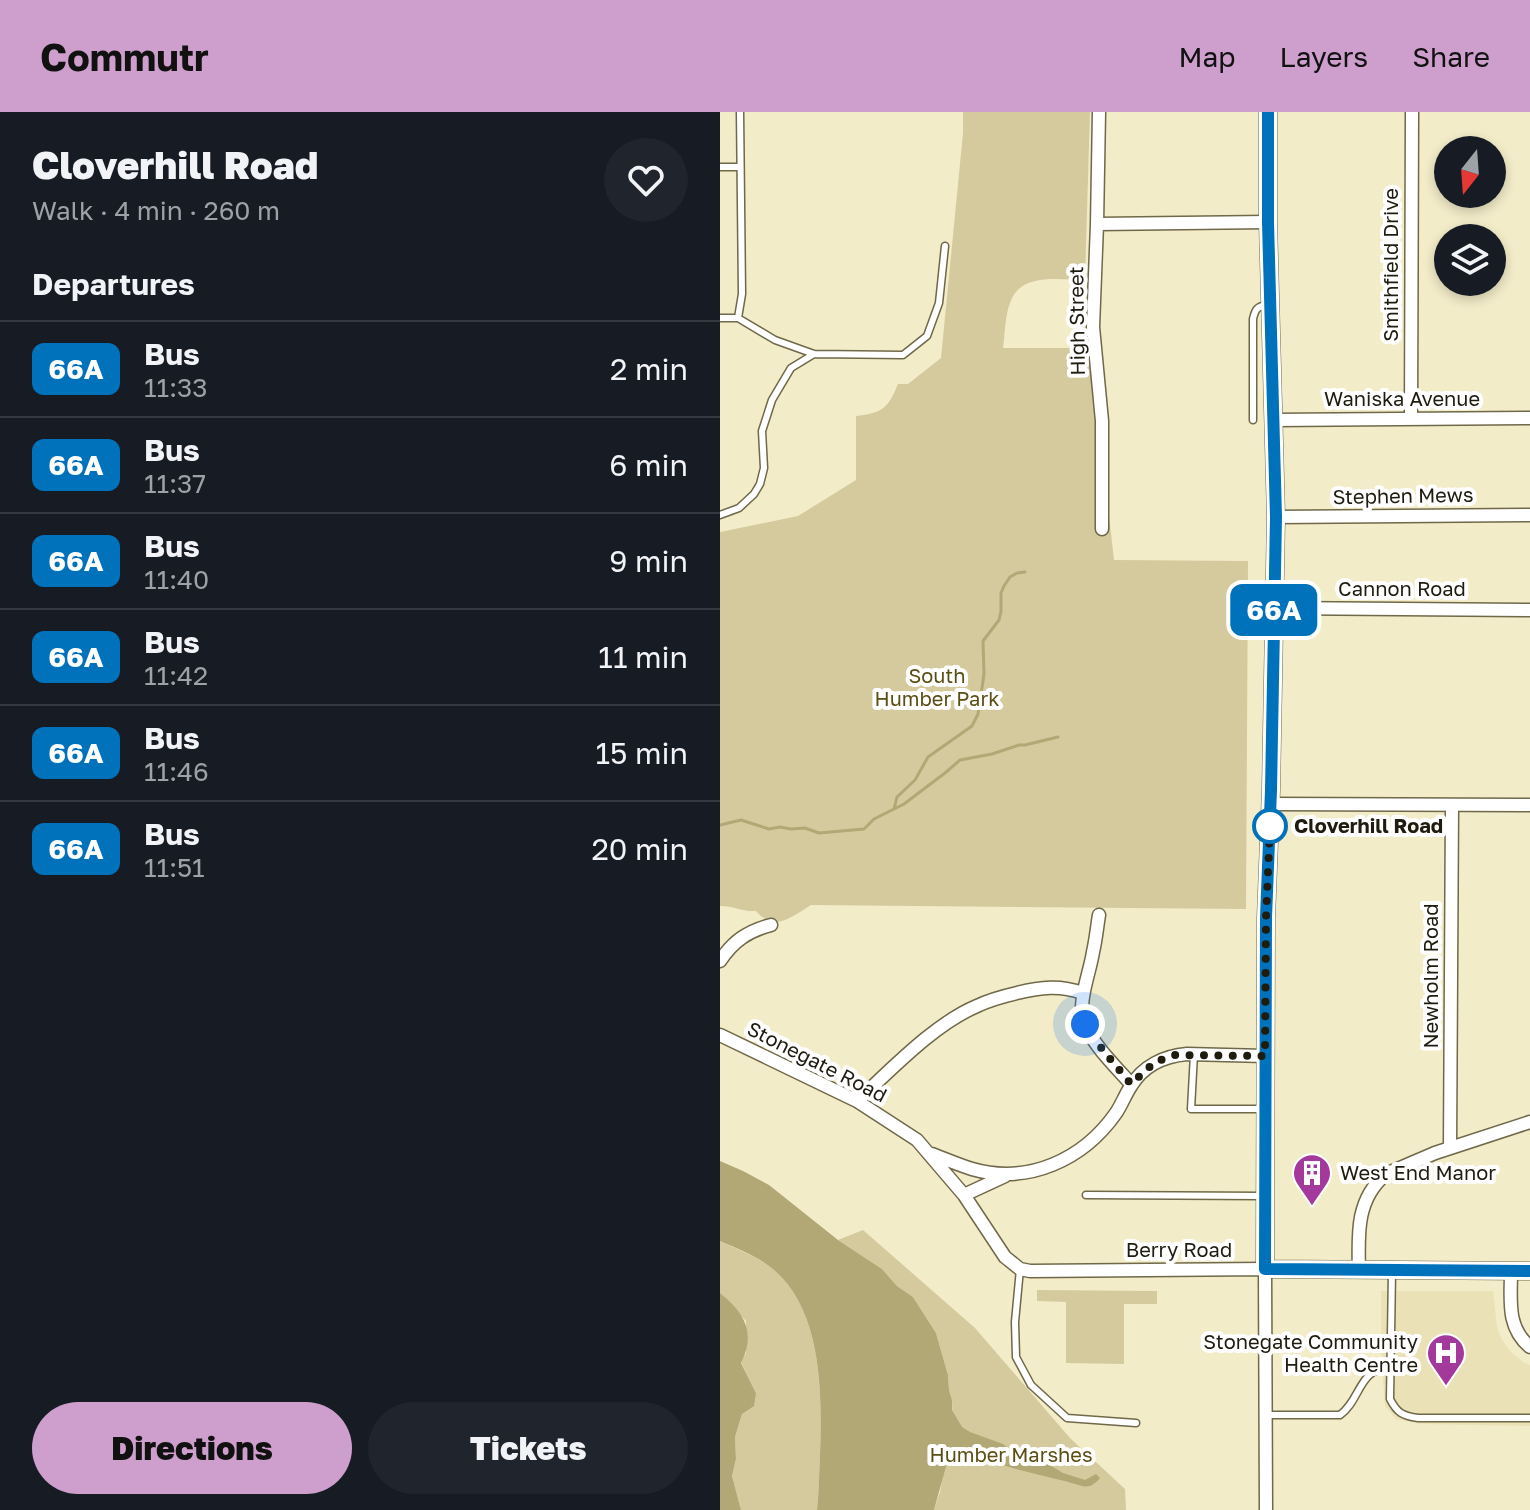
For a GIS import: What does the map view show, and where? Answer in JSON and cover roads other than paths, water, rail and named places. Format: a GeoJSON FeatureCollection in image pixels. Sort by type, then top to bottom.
{"type":"FeatureCollection","features":[{"type":"Feature","properties":{"kind":"street","name":"High Street"},"geometry":{"type":"LineString","coordinates":[[1099,112],[1093,327],[1102,421],[1102,529]]}},
{"type":"Feature","properties":{"kind":"street"},"geometry":{"type":"LineString","coordinates":[[1266,1510],[1266,918],[1276,517],[1268,112]]}},
{"type":"Feature","properties":{"kind":"street","name":"Smithfield Drive"},"geometry":{"type":"LineString","coordinates":[[1411,418],[1412,112]]}},
{"type":"Feature","properties":{"kind":"street"},"geometry":{"type":"LineString","coordinates":[[1097,224],[1268,222]]}},
{"type":"Feature","properties":{"kind":"street","name":"Waniska Avenue"},"geometry":{"type":"LineString","coordinates":[[1273,420],[1530,418]]}},
{"type":"Feature","properties":{"kind":"street","name":"Stephen Mews"},"geometry":{"type":"LineString","coordinates":[[1276,517],[1530,515]]}},
{"type":"Feature","properties":{"kind":"street","name":"Cannon Road"},"geometry":{"type":"LineString","coordinates":[[1274,608],[1530,610]]}},
{"type":"Feature","properties":{"kind":"street"},"geometry":{"type":"LineString","coordinates":[[1271,804],[1530,805]]}},
{"type":"Feature","properties":{"kind":"street","name":"Newholm Road"},"geometry":{"type":"LineString","coordinates":[[1450,1148],[1452,805]]}},
{"type":"Feature","properties":{"kind":"street"},"geometry":{"type":"LineString","coordinates":[[1099,915],[1083,993],[1085,1024],[1131,1084]]}},
{"type":"Feature","properties":{"kind":"street"},"geometry":{"type":"LineString","coordinates":[[720,961],[747,933],[771,925]]}},
{"type":"Feature","properties":{"kind":"street"},"geometry":{"type":"LineString","coordinates":[[857,1101],[932,1034],[976,1006],[1038,987],[1068,988],[1083,993]]}},
{"type":"Feature","properties":{"kind":"street","name":"Stonegate Road"},"geometry":{"type":"LineString","coordinates":[[720,1035],[857,1101],[917,1140],[964,1195],[996,1247],[1020,1269]]}},
{"type":"Feature","properties":{"kind":"street"},"geometry":{"type":"LineString","coordinates":[[929,1152],[971,1169],[1008,1174],[1049,1167],[1079,1151],[1109,1123],[1131,1084],[1155,1062],[1175,1055],[1265,1056]]}},
{"type":"Feature","properties":{"kind":"street"},"geometry":{"type":"LineString","coordinates":[[1359,1270],[1359,1220],[1371,1190],[1386,1174],[1450,1148],[1530,1122]]}},
{"type":"Feature","properties":{"kind":"street"},"geometry":{"type":"LineString","coordinates":[[964,1195],[1008,1174]]}},
{"type":"Feature","properties":{"kind":"street","name":"Berry Road"},"geometry":{"type":"LineString","coordinates":[[1020,1269],[1530,1271]]}},
{"type":"Feature","properties":{"kind":"street"},"geometry":{"type":"LineString","coordinates":[[1511,1271],[1513,1325],[1530,1347]]}},
{"type":"Feature","properties":{"kind":"lane"},"geometry":{"type":"LineString","coordinates":[[738,318],[742,294],[740,112]]}},
{"type":"Feature","properties":{"kind":"lane"},"geometry":{"type":"LineString","coordinates":[[720,167],[740,167]]}},
{"type":"Feature","properties":{"kind":"lane"},"geometry":{"type":"LineString","coordinates":[[720,318],[738,318],[775,340],[814,354],[903,355],[927,336],[939,303],[945,246]]}},
{"type":"Feature","properties":{"kind":"lane"},"geometry":{"type":"LineString","coordinates":[[1253,420],[1253,319],[1260,305],[1271,305]]}},
{"type":"Feature","properties":{"kind":"lane"},"geometry":{"type":"LineString","coordinates":[[720,515],[739,508],[754,494],[764,468],[762,431],[772,400],[791,368],[814,354]]}},
{"type":"Feature","properties":{"kind":"lane"},"geometry":{"type":"LineString","coordinates":[[1194,1054],[1191,1109],[1265,1109]]}},
{"type":"Feature","properties":{"kind":"lane"},"geometry":{"type":"LineString","coordinates":[[1086,1195],[1264,1196]]}},
{"type":"Feature","properties":{"kind":"lane"},"geometry":{"type":"LineString","coordinates":[[1020,1269],[1015,1322],[1016,1357],[1031,1385],[1067,1418],[1136,1423]]}},
{"type":"Feature","properties":{"kind":"lane"},"geometry":{"type":"LineString","coordinates":[[1392,1270],[1390,1399],[1395,1410],[1405,1416],[1530,1418]]}},
{"type":"Feature","properties":{"kind":"lane"},"geometry":{"type":"LineString","coordinates":[[1266,1415],[1340,1415],[1348,1409],[1372,1372],[1390,1367]]}},
{"type":"Feature","properties":{"kind":"waterway"},"geometry":{"type":"LineString","coordinates":[[894,809],[897,797],[915,780],[928,757],[972,726],[978,714],[984,674],[983,641],[999,620],[1004,586],[1010,577],[1025,572]]}},
{"type":"Feature","properties":{"kind":"waterway"},"geometry":{"type":"LineString","coordinates":[[720,825],[741,820],[769,829],[805,828],[819,833],[864,829],[874,819],[904,804],[960,760],[1058,737]]}},
{"type":"Feature","properties":{"kind":"place","name":"Cloverhill Road"},"geometry":{"type":"Point","coordinates":[1270,826]}},
{"type":"Feature","properties":{"kind":"place","name":"West End Manor"},"geometry":{"type":"Point","coordinates":[1312,1207]}},
{"type":"Feature","properties":{"kind":"place","name":"Stonegate Community Health Centre"},"geometry":{"type":"Point","coordinates":[1446,1387]}},
{"type":"Feature","properties":{"kind":"park label","name":"South Humber Park"},"geometry":{"type":"Point","coordinates":[937,688]}},
{"type":"Feature","properties":{"kind":"park label","name":"Humber Marshes"},"geometry":{"type":"Point","coordinates":[1011,1455]}}]}
